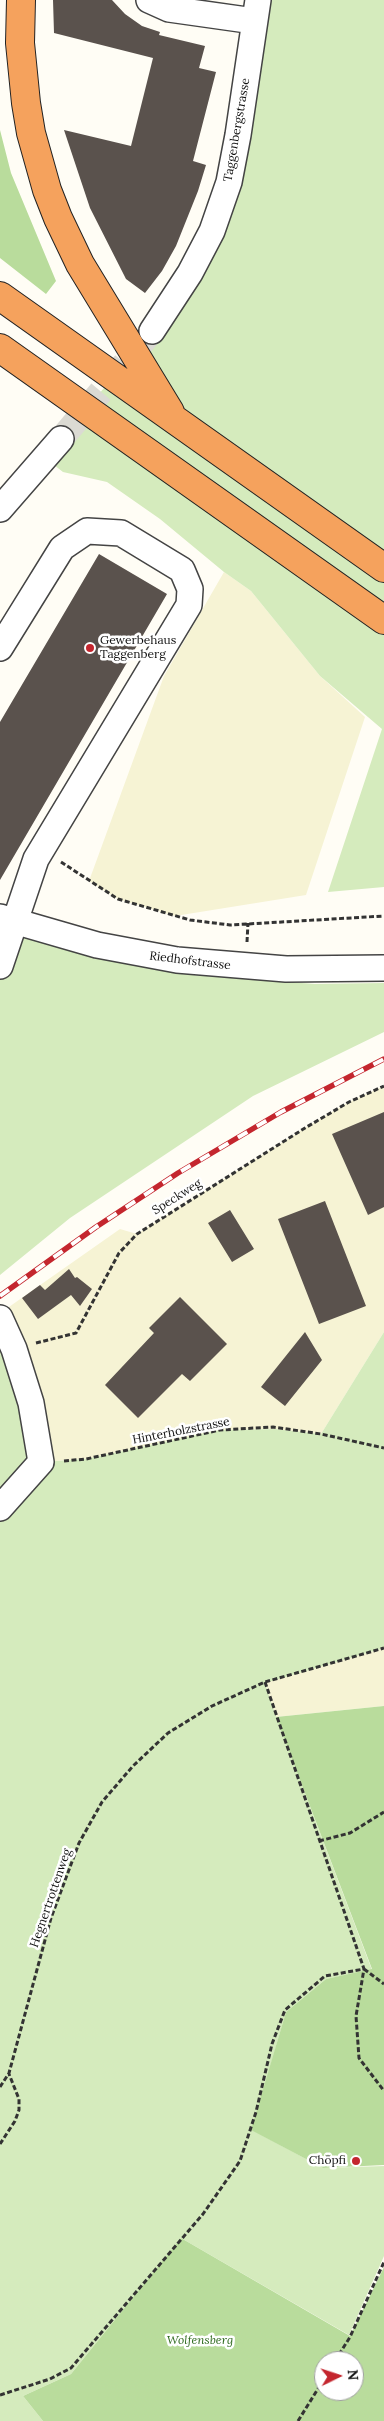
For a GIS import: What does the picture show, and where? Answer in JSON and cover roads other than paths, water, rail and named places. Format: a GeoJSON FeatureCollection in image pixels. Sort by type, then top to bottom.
{"type":"FeatureCollection","features":[{"type":"Feature","properties":{"kind":"highway"},"geometry":{"type":"LineString","coordinates":[[21,0],[20,43],[26,103],[31,133],[47,190],[80,264],[176,422]]}},
{"type":"Feature","properties":{"kind":"highway"},"geometry":{"type":"LineString","coordinates":[[0,296],[384,568]]}},
{"type":"Feature","properties":{"kind":"highway"},"geometry":{"type":"LineString","coordinates":[[0,348],[384,620]]}},
{"type":"Feature","properties":{"kind":"street"},"geometry":{"type":"LineString","coordinates":[[149,0],[169,9],[256,10]]}},
{"type":"Feature","properties":{"kind":"street","name":"Taggenbergstrasse"},"geometry":{"type":"LineString","coordinates":[[152,331],[190,273],[212,231],[229,182],[238,135],[256,10]]}},
{"type":"Feature","properties":{"kind":"street"},"geometry":{"type":"LineString","coordinates":[[0,509],[61,439]]}},
{"type":"Feature","properties":{"kind":"street"},"geometry":{"type":"LineString","coordinates":[[0,648],[62,548],[87,531],[102,530],[121,533],[182,570],[190,589],[189,605],[36,860],[12,914],[0,966]]}},
{"type":"Feature","properties":{"kind":"street","name":"Riedhofstrasse"},"geometry":{"type":"LineString","coordinates":[[12,914],[97,945],[177,960],[286,970],[384,968]]}},
{"type":"Feature","properties":{"kind":"street"},"geometry":{"type":"LineString","coordinates":[[0,1318],[14,1349],[31,1403],[41,1462],[0,1508]]}},
{"type":"Feature","properties":{"kind":"tunnel"},"geometry":{"type":"LineString","coordinates":[[61,439],[152,331]]}},
{"type":"Feature","properties":{"kind":"railway"},"geometry":{"type":"LineString","coordinates":[[0,1296],[96,1227],[178,1173],[281,1112],[384,1059]]}},
{"type":"Feature","properties":{"kind":"place","name":"Gewerbehaus Taggenberg"},"geometry":{"type":"Point","coordinates":[90,648]}},
{"type":"Feature","properties":{"kind":"place","name":"Chöpfi"},"geometry":{"type":"Point","coordinates":[356,2161]}},
{"type":"Feature","properties":{"kind":"park label","name":"Wolfensberg"},"geometry":{"type":"Point","coordinates":[200,2341]}}]}
